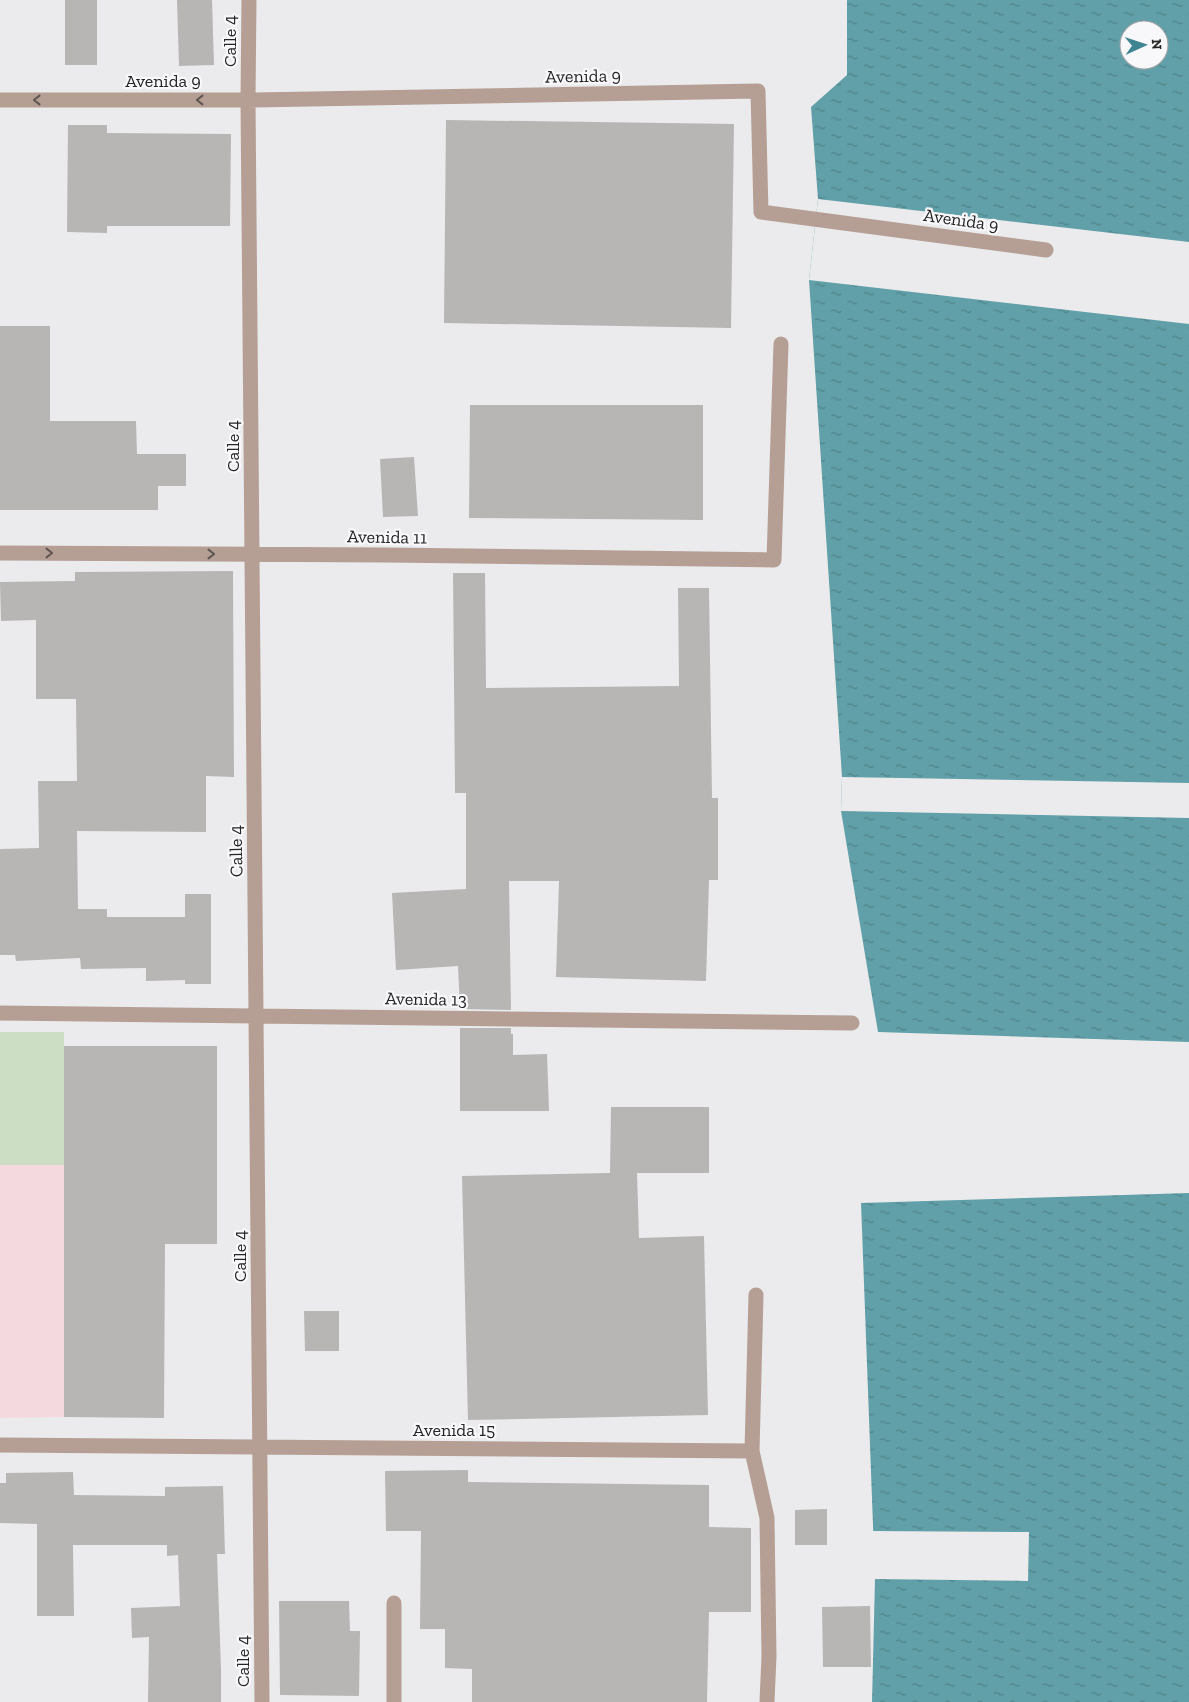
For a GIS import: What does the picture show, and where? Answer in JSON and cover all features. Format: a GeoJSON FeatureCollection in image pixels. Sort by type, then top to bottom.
{"type":"FeatureCollection","features":[{"type":"Feature","properties":{"kind":"street","name":"Calle 4"},"geometry":{"type":"LineString","coordinates":[[249,0],[248,100],[262,1702]]}},
{"type":"Feature","properties":{"kind":"street","name":"Avenida 9"},"geometry":{"type":"LineString","coordinates":[[0,100],[248,100],[758,92],[761,212],[1046,250]]}},
{"type":"Feature","properties":{"kind":"street","name":"Avenida 11"},"geometry":{"type":"LineString","coordinates":[[0,553],[774,560],[781,344]]}},
{"type":"Feature","properties":{"kind":"street","name":"Avenida 13"},"geometry":{"type":"LineString","coordinates":[[0,1013],[852,1023]]}},
{"type":"Feature","properties":{"kind":"street"},"geometry":{"type":"LineString","coordinates":[[756,1295],[752,1451],[767,1518],[769,1656],[767,1702]]}},
{"type":"Feature","properties":{"kind":"street","name":"Avenida 15"},"geometry":{"type":"LineString","coordinates":[[0,1445],[752,1451]]}},
{"type":"Feature","properties":{"kind":"street"},"geometry":{"type":"LineString","coordinates":[[394,1603],[394,1702]]}},
{"type":"Feature","properties":{"kind":"shaded area"},"geometry":{"type":"Polygon","coordinates":[[[0,1032],[64,1032],[64,1417],[0,1418],[0,1032]]]}},
{"type":"Feature","properties":{"kind":"green space"},"geometry":{"type":"Polygon","coordinates":[[[0,1032],[64,1032],[64,1165],[0,1165],[0,1032]]]}},
{"type":"Feature","properties":{"kind":"water"},"geometry":{"type":"Polygon","coordinates":[[[847,0],[1189,0],[1189,1042],[878,1032],[841,811],[842,777],[809,280],[818,199],[811,107],[847,75],[847,0]]]}},
{"type":"Feature","properties":{"kind":"water"},"geometry":{"type":"Polygon","coordinates":[[[1189,1193],[1189,1702],[872,1702],[875,1579],[861,1203],[1189,1193]]]}},
{"type":"Feature","properties":{"kind":"pier"},"geometry":{"type":"Polygon","coordinates":[[[818,199],[1189,242],[1189,324],[809,280],[818,199]]]}},
{"type":"Feature","properties":{"kind":"pier"},"geometry":{"type":"Polygon","coordinates":[[[842,777],[1189,783],[1189,818],[841,811],[842,777]]]}},
{"type":"Feature","properties":{"kind":"pier"},"geometry":{"type":"Polygon","coordinates":[[[871,1531],[1029,1532],[1028,1581],[872,1579],[871,1531]]]}},
{"type":"Feature","properties":{"kind":"building"},"geometry":{"type":"Polygon","coordinates":[[[65,0],[97,0],[97,65],[65,65],[65,0]]]}},
{"type":"Feature","properties":{"kind":"building"},"geometry":{"type":"Polygon","coordinates":[[[177,0],[212,0],[214,65],[179,66],[177,0]]]}},
{"type":"Feature","properties":{"kind":"building"},"geometry":{"type":"Polygon","coordinates":[[[446,120],[734,124],[731,328],[444,323],[446,120]]]}},
{"type":"Feature","properties":{"kind":"building"},"geometry":{"type":"Polygon","coordinates":[[[68,125],[107,125],[107,133],[231,134],[230,226],[107,226],[107,233],[67,232],[68,125]]]}},
{"type":"Feature","properties":{"kind":"building"},"geometry":{"type":"Polygon","coordinates":[[[0,326],[50,326],[50,421],[136,421],[137,454],[186,454],[186,486],[158,486],[158,510],[0,510],[0,326]]]}},
{"type":"Feature","properties":{"kind":"building"},"geometry":{"type":"Polygon","coordinates":[[[470,405],[703,405],[703,520],[469,518],[470,405]]]}},
{"type":"Feature","properties":{"kind":"building"},"geometry":{"type":"Polygon","coordinates":[[[414,457],[418,516],[383,517],[380,459],[414,457]]]}},
{"type":"Feature","properties":{"kind":"building"},"geometry":{"type":"Polygon","coordinates":[[[233,571],[234,777],[206,776],[206,832],[77,831],[78,909],[107,909],[107,917],[185,917],[185,894],[211,894],[211,984],[185,984],[185,980],[146,981],[146,968],[81,969],[80,958],[16,961],[15,955],[0,955],[0,849],[39,848],[38,781],[77,781],[76,699],[36,699],[36,620],[1,621],[0,582],[75,581],[75,572],[233,571]]]}},
{"type":"Feature","properties":{"kind":"building"},"geometry":{"type":"Polygon","coordinates":[[[453,573],[485,573],[486,688],[679,686],[678,588],[709,588],[712,798],[718,798],[718,880],[709,880],[706,981],[556,977],[559,881],[509,881],[511,1010],[460,1009],[458,966],[396,970],[392,893],[466,889],[466,793],[455,793],[453,573]]]}},
{"type":"Feature","properties":{"kind":"building"},"geometry":{"type":"Polygon","coordinates":[[[460,1028],[511,1028],[511,1034],[513,1034],[513,1055],[547,1054],[549,1111],[460,1111],[460,1028]]]}},
{"type":"Feature","properties":{"kind":"building"},"geometry":{"type":"Polygon","coordinates":[[[64,1046],[217,1046],[217,1244],[165,1244],[164,1418],[64,1417],[64,1046]]]}},
{"type":"Feature","properties":{"kind":"building"},"geometry":{"type":"Polygon","coordinates":[[[611,1107],[709,1107],[709,1173],[637,1173],[639,1238],[704,1236],[708,1415],[468,1420],[462,1176],[610,1173],[611,1107]]]}},
{"type":"Feature","properties":{"kind":"building"},"geometry":{"type":"Polygon","coordinates":[[[304,1311],[339,1311],[339,1351],[305,1351],[304,1311]]]}},
{"type":"Feature","properties":{"kind":"building"},"geometry":{"type":"Polygon","coordinates":[[[468,1470],[468,1482],[709,1485],[709,1527],[751,1528],[751,1612],[709,1612],[707,1702],[472,1702],[472,1669],[445,1668],[445,1629],[420,1629],[421,1531],[386,1531],[385,1471],[468,1470]]]}},
{"type":"Feature","properties":{"kind":"building"},"geometry":{"type":"Polygon","coordinates":[[[73,1472],[74,1495],[165,1496],[165,1487],[223,1486],[225,1554],[217,1554],[221,1702],[148,1702],[149,1637],[132,1638],[131,1608],[180,1606],[178,1555],[167,1556],[167,1545],[73,1545],[74,1616],[37,1616],[37,1524],[0,1523],[0,1483],[6,1483],[6,1473],[73,1472]]]}},
{"type":"Feature","properties":{"kind":"building"},"geometry":{"type":"Polygon","coordinates":[[[827,1509],[827,1545],[795,1545],[795,1510],[827,1509]]]}},
{"type":"Feature","properties":{"kind":"building"},"geometry":{"type":"Polygon","coordinates":[[[279,1601],[349,1601],[350,1631],[360,1631],[359,1696],[280,1695],[279,1601]]]}},
{"type":"Feature","properties":{"kind":"building"},"geometry":{"type":"Polygon","coordinates":[[[870,1606],[871,1667],[823,1667],[822,1607],[870,1606]]]}}]}
